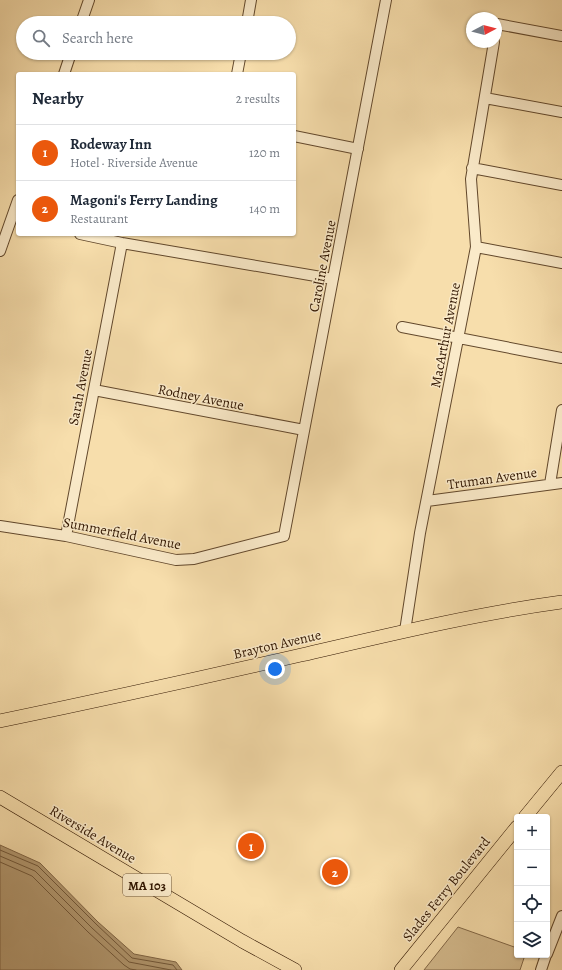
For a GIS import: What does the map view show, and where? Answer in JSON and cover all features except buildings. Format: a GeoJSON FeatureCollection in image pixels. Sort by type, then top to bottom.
{"type":"FeatureCollection","features":[{"type":"Feature","properties":{"kind":"main road","name":"Brayton Avenue"},"geometry":{"type":"LineString","coordinates":[[0,721],[405,631],[514,609],[562,602]]}},
{"type":"Feature","properties":{"kind":"main road"},"geometry":{"type":"LineString","coordinates":[[528,814],[560,779]]}},
{"type":"Feature","properties":{"kind":"main road","name":"Riverside Avenue"},"geometry":{"type":"LineString","coordinates":[[0,797],[236,938],[295,970]]}},
{"type":"Feature","properties":{"kind":"main road","name":"Slades Ferry Boulevard"},"geometry":{"type":"LineString","coordinates":[[401,970],[514,831]]}},
{"type":"Feature","properties":{"kind":"street"},"geometry":{"type":"LineString","coordinates":[[83,16],[89,0]]}},
{"type":"Feature","properties":{"kind":"street"},"geometry":{"type":"LineString","coordinates":[[248,16],[251,0]]}},
{"type":"Feature","properties":{"kind":"street","name":"Caroline Avenue"},"geometry":{"type":"LineString","coordinates":[[284,536],[386,0]]}},
{"type":"Feature","properties":{"kind":"street"},"geometry":{"type":"LineString","coordinates":[[502,29],[562,36]]}},
{"type":"Feature","properties":{"kind":"street","name":"MacArthur Avenue"},"geometry":{"type":"LineString","coordinates":[[405,631],[427,501],[476,247],[471,179],[493,48]]}},
{"type":"Feature","properties":{"kind":"street"},"geometry":{"type":"LineString","coordinates":[[65,72],[69,60]]}},
{"type":"Feature","properties":{"kind":"street"},"geometry":{"type":"LineString","coordinates":[[238,72],[240,60]]}},
{"type":"Feature","properties":{"kind":"street"},"geometry":{"type":"LineString","coordinates":[[485,98],[562,112]]}},
{"type":"Feature","properties":{"kind":"street"},"geometry":{"type":"LineString","coordinates":[[296,136],[358,149]]}},
{"type":"Feature","properties":{"kind":"street"},"geometry":{"type":"LineString","coordinates":[[472,168],[562,185]]}},
{"type":"Feature","properties":{"kind":"street"},"geometry":{"type":"LineString","coordinates":[[0,251],[14,221],[16,210]]}},
{"type":"Feature","properties":{"kind":"street"},"geometry":{"type":"LineString","coordinates":[[89,236],[122,243],[333,279]]}},
{"type":"Feature","properties":{"kind":"street","name":"Sarah Avenue"},"geometry":{"type":"LineString","coordinates":[[66,536],[122,243]]}},
{"type":"Feature","properties":{"kind":"street"},"geometry":{"type":"LineString","coordinates":[[476,247],[562,263]]}},
{"type":"Feature","properties":{"kind":"street"},"geometry":{"type":"LineString","coordinates":[[402,328],[562,358]]}},
{"type":"Feature","properties":{"kind":"street","name":"Rodney Avenue"},"geometry":{"type":"LineString","coordinates":[[94,390],[304,430]]}},
{"type":"Feature","properties":{"kind":"street"},"geometry":{"type":"LineString","coordinates":[[550,484],[562,410]]}},
{"type":"Feature","properties":{"kind":"street","name":"Truman Avenue"},"geometry":{"type":"LineString","coordinates":[[427,501],[562,483]]}},
{"type":"Feature","properties":{"kind":"street","name":"Summerfield Avenue"},"geometry":{"type":"LineString","coordinates":[[0,526],[66,536],[176,560],[194,559],[284,536]]}},
{"type":"Feature","properties":{"kind":"street"},"geometry":{"type":"LineString","coordinates":[[550,946],[562,916]]}},
{"type":"Feature","properties":{"kind":"street"},"geometry":{"type":"LineString","coordinates":[[541,970],[546,958]]}},
{"type":"Feature","properties":{"kind":"shaded area"},"geometry":{"type":"Polygon","coordinates":[[[458,927],[514,947],[514,958],[524,958],[520,970],[424,970],[458,927]]]}},
{"type":"Feature","properties":{"kind":"water"},"geometry":{"type":"Polygon","coordinates":[[[0,845],[40,863],[98,922],[134,954],[176,962],[182,970],[0,970],[0,845]]]}},
{"type":"Feature","properties":{"kind":"place","name":"Rodeway Inn"},"geometry":{"type":"Point","coordinates":[251,846]}},
{"type":"Feature","properties":{"kind":"place","name":"Magoni's Ferry Landing"},"geometry":{"type":"Point","coordinates":[335,872]}}]}
